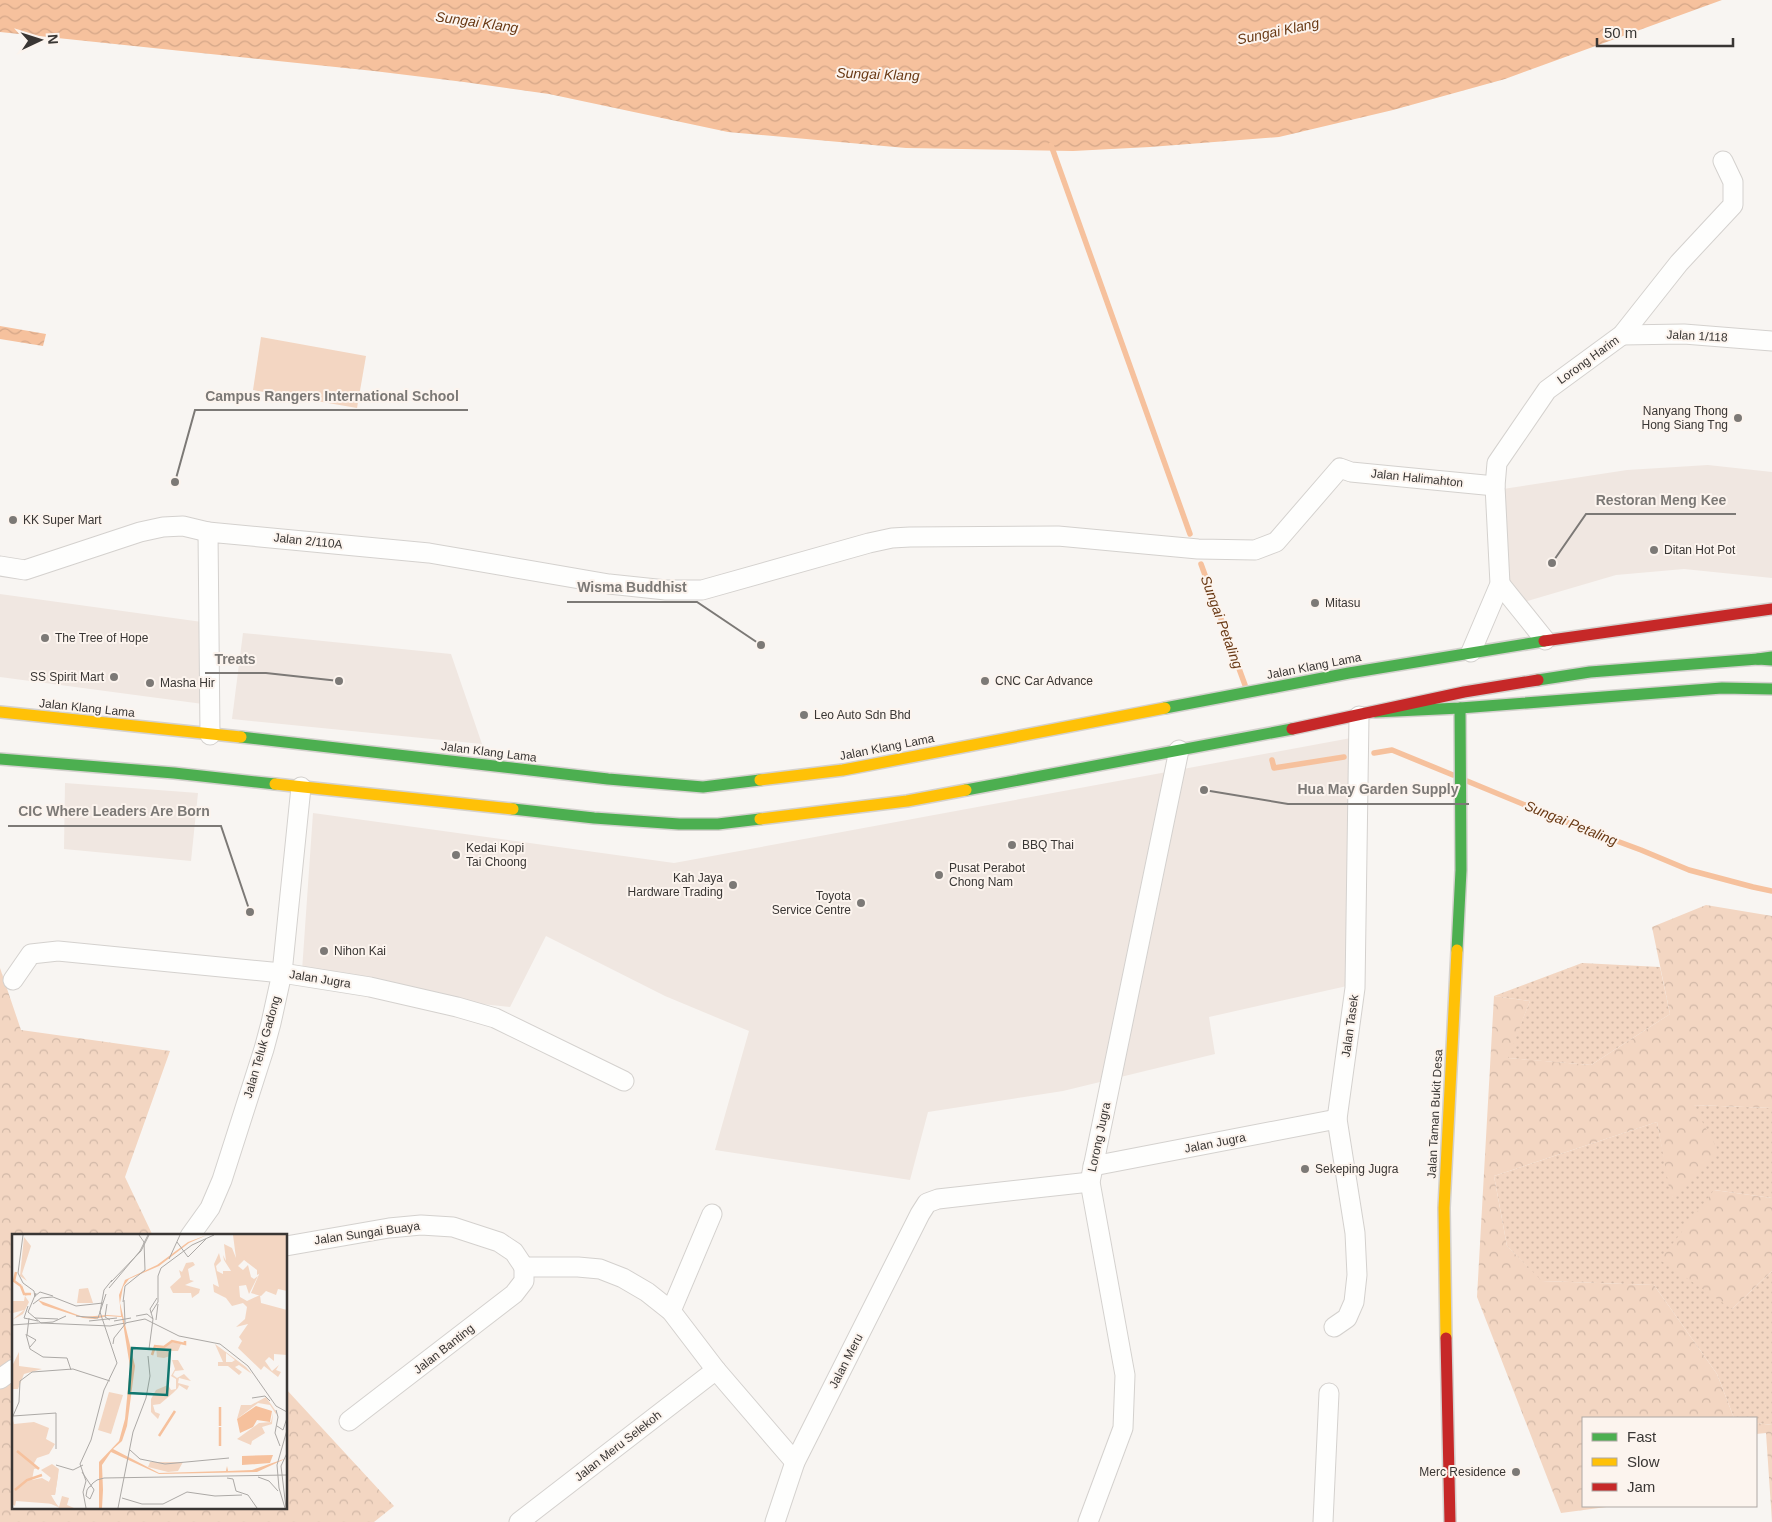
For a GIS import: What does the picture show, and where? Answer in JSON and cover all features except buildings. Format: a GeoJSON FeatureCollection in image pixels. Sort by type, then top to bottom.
{"type":"FeatureCollection","features":[{"type":"Feature","properties":{"kind":"main road","name":"Jalan Klang Lama"},"geometry":{"type":"LineString","coordinates":[[0,712],[362,750],[608,780],[703,787],[844,770],[1471,652],[1772,609]]}},
{"type":"Feature","properties":{"kind":"main road"},"geometry":{"type":"LineString","coordinates":[[0,759],[174,773],[594,818],[679,824],[718,824],[907,801],[1367,714],[1464,692],[1590,672],[1772,658]]}},
{"type":"Feature","properties":{"kind":"main road"},"geometry":{"type":"LineString","coordinates":[[1367,714],[1722,688],[1772,689]]}},
{"type":"Feature","properties":{"kind":"main road","name":"Jalan Taman Bukit Desa"},"geometry":{"type":"LineString","coordinates":[[1450,1522],[1444,1208],[1461,870],[1460,708]]}},
{"type":"Feature","properties":{"kind":"main road"},"geometry":{"type":"LineString","coordinates":[[148,761],[174,773]]}},
{"type":"Feature","properties":{"kind":"street","name":"Lorong Harim"},"geometry":{"type":"LineString","coordinates":[[1471,652],[1500,584],[1496,486],[1497,463],[1547,390],[1622,335],[1679,262],[1733,205],[1733,182],[1723,161]]}},
{"type":"Feature","properties":{"kind":"street","name":"Jalan 1/118"},"geometry":{"type":"LineString","coordinates":[[1622,335],[1684,334],[1772,341]]}},
{"type":"Feature","properties":{"kind":"street","name":"Jalan Halimahton"},"geometry":{"type":"LineString","coordinates":[[1340,468],[1351,472],[1496,486]]}},
{"type":"Feature","properties":{"kind":"street","name":"Jalan 2/110A"},"geometry":{"type":"LineString","coordinates":[[0,566],[25,570],[140,532],[163,527],[182,526],[208,532],[429,553],[609,584],[666,590],[702,590],[892,538],[1058,536],[1198,549],[1255,550],[1276,542],[1340,468]]}},
{"type":"Feature","properties":{"kind":"street"},"geometry":{"type":"LineString","coordinates":[[208,532],[210,735]]}},
{"type":"Feature","properties":{"kind":"street"},"geometry":{"type":"LineString","coordinates":[[1500,584],[1545,640]]}},
{"type":"Feature","properties":{"kind":"street","name":"Jalan Tasek"},"geometry":{"type":"LineString","coordinates":[[1334,1327],[1347,1318],[1354,1302],[1357,1275],[1352,1215],[1337,1119],[1355,988],[1367,714]]}},
{"type":"Feature","properties":{"kind":"street","name":"Lorong Jugra"},"geometry":{"type":"LineString","coordinates":[[1088,1522],[1123,1428],[1125,1375],[1091,1174],[1179,750]]}},
{"type":"Feature","properties":{"kind":"street","name":"Jalan Teluk Gadong"},"geometry":{"type":"LineString","coordinates":[[191,1234],[210,1208],[222,1180],[264,1049],[282,973],[301,787]]}},
{"type":"Feature","properties":{"kind":"street","name":"Jalan Jugra"},"geometry":{"type":"LineString","coordinates":[[13,980],[30,954],[58,951],[282,973],[370,986],[495,1018],[624,1080]]}},
{"type":"Feature","properties":{"kind":"street","name":"Jalan Jugra"},"geometry":{"type":"LineString","coordinates":[[927,1203],[938,1199],[1091,1174],[1337,1119]]}},
{"type":"Feature","properties":{"kind":"street","name":"Jalan Meru"},"geometry":{"type":"LineString","coordinates":[[775,1522],[795,1462],[927,1203]]}},
{"type":"Feature","properties":{"kind":"street"},"geometry":{"type":"LineString","coordinates":[[671,1311],[712,1214]]}},
{"type":"Feature","properties":{"kind":"street","name":"Jalan Sungai Buaya"},"geometry":{"type":"LineString","coordinates":[[288,1246],[328,1237],[421,1224],[453,1228],[499,1242],[514,1252],[524,1267]]}},
{"type":"Feature","properties":{"kind":"street"},"geometry":{"type":"LineString","coordinates":[[524,1267],[600,1269],[623,1278],[648,1292],[671,1311],[716,1370],[795,1462]]}},
{"type":"Feature","properties":{"kind":"street","name":"Jalan Banting"},"geometry":{"type":"LineString","coordinates":[[349,1421],[514,1294],[524,1281],[524,1267]]}},
{"type":"Feature","properties":{"kind":"street"},"geometry":{"type":"LineString","coordinates":[[0,1379],[12,1370]]}},
{"type":"Feature","properties":{"kind":"street","name":"Jalan Meru Selekoh"},"geometry":{"type":"LineString","coordinates":[[518,1522],[716,1370]]}},
{"type":"Feature","properties":{"kind":"street"},"geometry":{"type":"LineString","coordinates":[[1323,1522],[1329,1393]]}},
{"type":"Feature","properties":{"kind":"shaded area"},"geometry":{"type":"Polygon","coordinates":[[[1708,465],[1772,472],[1772,578],[1684,569],[1616,575],[1524,602],[1506,580],[1503,489],[1627,470],[1708,465]]]}},
{"type":"Feature","properties":{"kind":"shaded area"},"geometry":{"type":"Polygon","coordinates":[[[0,594],[202,622],[203,704],[0,677],[0,594]]]}},
{"type":"Feature","properties":{"kind":"shaded area"},"geometry":{"type":"Polygon","coordinates":[[[243,633],[451,654],[482,744],[232,719],[243,633]]]}},
{"type":"Feature","properties":{"kind":"shaded area"},"geometry":{"type":"Polygon","coordinates":[[[1351,738],[1347,986],[1209,1017],[1215,1054],[1063,1091],[928,1112],[910,1180],[715,1150],[749,1031],[665,996],[546,936],[510,1007],[301,985],[313,813],[674,863],[1351,738]]]}},
{"type":"Feature","properties":{"kind":"shaded area"},"geometry":{"type":"Polygon","coordinates":[[[65,783],[198,793],[191,861],[64,849],[65,783]]]}},
{"type":"Feature","properties":{"kind":"green space"},"geometry":{"type":"Polygon","coordinates":[[[261,337],[366,356],[357,408],[253,390],[261,337]]]}},
{"type":"Feature","properties":{"kind":"green space"},"geometry":{"type":"Polygon","coordinates":[[[1706,905],[1772,916],[1772,1108],[1693,1105],[1718,1150],[1671,1198],[1657,1122],[1494,1176],[1507,1246],[1542,1281],[1654,1285],[1717,1374],[1734,1417],[1582,1417],[1582,1507],[1606,1507],[1561,1513],[1477,1297],[1494,996],[1530,1001],[1508,1058],[1591,1065],[1670,1014],[1652,927],[1706,905]]]}},
{"type":"Feature","properties":{"kind":"green space"},"geometry":{"type":"Polygon","coordinates":[[[1582,963],[1660,967],[1670,1014],[1591,1065],[1507,1058],[1530,1001],[1494,996],[1582,963]]]}},
{"type":"Feature","properties":{"kind":"green space"},"geometry":{"type":"Polygon","coordinates":[[[0,968],[21,1030],[170,1051],[125,1177],[152,1234],[12,1234],[12,1510],[288,1510],[288,1391],[394,1506],[374,1522],[0,1522],[0,968]]]}},
{"type":"Feature","properties":{"kind":"green space"},"geometry":{"type":"Polygon","coordinates":[[[1693,1105],[1772,1108],[1772,1198],[1714,1190],[1732,1309],[1772,1271],[1772,1425],[1757,1423],[1757,1417],[1734,1417],[1717,1374],[1654,1285],[1541,1281],[1507,1246],[1494,1176],[1657,1122],[1672,1197],[1693,1105]]]}},
{"type":"Feature","properties":{"kind":"green space"},"geometry":{"type":"Polygon","coordinates":[[[1714,1190],[1772,1198],[1772,1271],[1732,1309],[1660,1260],[1714,1190]]]}},
{"type":"Feature","properties":{"kind":"green space"},"geometry":{"type":"Polygon","coordinates":[[[1757,1423],[1772,1425],[1772,1522],[1766,1433],[1757,1434],[1757,1423]]]}},
{"type":"Feature","properties":{"kind":"water","name":"Sungai Klang"},"geometry":{"type":"Polygon","coordinates":[[[0,0],[1722,0],[1505,79],[1393,110],[1279,137],[1073,151],[906,148],[728,132],[549,94],[464,82],[0,32],[0,0]]]}},
{"type":"Feature","properties":{"kind":"water"},"geometry":{"type":"Polygon","coordinates":[[[0,326],[46,334],[43,346],[0,339],[0,326]]]}},
{"type":"Feature","properties":{"kind":"waterway"},"geometry":{"type":"LineString","coordinates":[[1051,145],[1190,534]]}},
{"type":"Feature","properties":{"kind":"waterway","name":"Sungai Petaling"},"geometry":{"type":"LineString","coordinates":[[1201,564],[1245,685]]}},
{"type":"Feature","properties":{"kind":"waterway","name":"Sungai Petaling"},"geometry":{"type":"LineString","coordinates":[[1374,753],[1392,750],[1453,775]]}},
{"type":"Feature","properties":{"kind":"waterway"},"geometry":{"type":"LineString","coordinates":[[1272,760],[1274,768],[1344,757]]}},
{"type":"Feature","properties":{"kind":"waterway","name":"Sungai Petaling"},"geometry":{"type":"LineString","coordinates":[[1467,781],[1689,870],[1772,891]]}},
{"type":"Feature","properties":{"kind":"traffic: fast"},"geometry":{"type":"LineString","coordinates":[[1165,708],[1349,673],[1544,641]]}},
{"type":"Feature","properties":{"kind":"traffic: fast"},"geometry":{"type":"LineString","coordinates":[[1758,659],[1772,657]]}},
{"type":"Feature","properties":{"kind":"traffic: fast"},"geometry":{"type":"LineString","coordinates":[[1538,680],[1590,672],[1758,659],[1772,660]]}},
{"type":"Feature","properties":{"kind":"traffic: fast"},"geometry":{"type":"LineString","coordinates":[[1375,712],[1460,708],[1722,688],[1772,689]]}},
{"type":"Feature","properties":{"kind":"traffic: fast"},"geometry":{"type":"LineString","coordinates":[[1457,950],[1461,870],[1460,708]]}},
{"type":"Feature","properties":{"kind":"traffic: fast"},"geometry":{"type":"LineString","coordinates":[[966,790],[1292,729]]}},
{"type":"Feature","properties":{"kind":"traffic: fast"},"geometry":{"type":"LineString","coordinates":[[241,737],[608,779],[703,787],[760,780]]}},
{"type":"Feature","properties":{"kind":"traffic: fast"},"geometry":{"type":"LineString","coordinates":[[0,759],[174,773],[275,784]]}},
{"type":"Feature","properties":{"kind":"traffic: fast"},"geometry":{"type":"LineString","coordinates":[[513,809],[594,818],[679,824],[718,824],[760,819]]}},
{"type":"Feature","properties":{"kind":"traffic: slow"},"geometry":{"type":"LineString","coordinates":[[760,780],[843,770],[1165,708]]}},
{"type":"Feature","properties":{"kind":"traffic: slow"},"geometry":{"type":"LineString","coordinates":[[0,712],[241,737]]}},
{"type":"Feature","properties":{"kind":"traffic: slow"},"geometry":{"type":"LineString","coordinates":[[275,784],[513,809]]}},
{"type":"Feature","properties":{"kind":"traffic: slow"},"geometry":{"type":"LineString","coordinates":[[760,819],[907,801],[966,790]]}},
{"type":"Feature","properties":{"kind":"traffic: slow"},"geometry":{"type":"LineString","coordinates":[[1446,1338],[1444,1208],[1457,950]]}},
{"type":"Feature","properties":{"kind":"traffic: jam"},"geometry":{"type":"LineString","coordinates":[[1544,641],[1772,609]]}},
{"type":"Feature","properties":{"kind":"traffic: jam"},"geometry":{"type":"LineString","coordinates":[[1292,729],[1464,692],[1538,680]]}},
{"type":"Feature","properties":{"kind":"traffic: jam"},"geometry":{"type":"LineString","coordinates":[[1446,1338],[1450,1522]]}},
{"type":"Feature","properties":{"kind":"place","name":"Nanyang Thong Hong Siang Tng"},"geometry":{"type":"Point","coordinates":[1738,418]}},
{"type":"Feature","properties":{"kind":"place","name":"Campus Rangers International School"},"geometry":{"type":"Point","coordinates":[175,482]}},
{"type":"Feature","properties":{"kind":"place","name":"KK Super Mart"},"geometry":{"type":"Point","coordinates":[13,520]}},
{"type":"Feature","properties":{"kind":"place","name":"Ditan Hot Pot"},"geometry":{"type":"Point","coordinates":[1654,550]}},
{"type":"Feature","properties":{"kind":"place","name":"Restoran Meng Kee"},"geometry":{"type":"Point","coordinates":[1552,563]}},
{"type":"Feature","properties":{"kind":"place","name":"Mitasu"},"geometry":{"type":"Point","coordinates":[1315,603]}},
{"type":"Feature","properties":{"kind":"place","name":"The Tree of Hope"},"geometry":{"type":"Point","coordinates":[45,638]}},
{"type":"Feature","properties":{"kind":"place","name":"Wisma Buddhist"},"geometry":{"type":"Point","coordinates":[761,645]}},
{"type":"Feature","properties":{"kind":"place","name":"SS Spirit Mart"},"geometry":{"type":"Point","coordinates":[114,677]}},
{"type":"Feature","properties":{"kind":"place","name":"Treats"},"geometry":{"type":"Point","coordinates":[339,681]}},
{"type":"Feature","properties":{"kind":"place","name":"CNC Car Advance"},"geometry":{"type":"Point","coordinates":[985,681]}},
{"type":"Feature","properties":{"kind":"place","name":"Masha Hir"},"geometry":{"type":"Point","coordinates":[150,683]}},
{"type":"Feature","properties":{"kind":"place","name":"Leo Auto Sdn Bhd"},"geometry":{"type":"Point","coordinates":[804,715]}},
{"type":"Feature","properties":{"kind":"place","name":"Hua May Garden Supply"},"geometry":{"type":"Point","coordinates":[1204,790]}},
{"type":"Feature","properties":{"kind":"place","name":"BBQ Thai"},"geometry":{"type":"Point","coordinates":[1012,845]}},
{"type":"Feature","properties":{"kind":"place","name":"Kedai Kopi Tai Choong"},"geometry":{"type":"Point","coordinates":[456,855]}},
{"type":"Feature","properties":{"kind":"place","name":"Pusat Perabot Chong Nam"},"geometry":{"type":"Point","coordinates":[939,875]}},
{"type":"Feature","properties":{"kind":"place","name":"Kah Jaya Hardware Trading"},"geometry":{"type":"Point","coordinates":[733,885]}},
{"type":"Feature","properties":{"kind":"place","name":"Toyota Service Centre"},"geometry":{"type":"Point","coordinates":[861,903]}},
{"type":"Feature","properties":{"kind":"place","name":"CIC Where Leaders Are Born"},"geometry":{"type":"Point","coordinates":[250,912]}},
{"type":"Feature","properties":{"kind":"place","name":"Nihon Kai"},"geometry":{"type":"Point","coordinates":[324,951]}},
{"type":"Feature","properties":{"kind":"place","name":"Sekeping Jugra"},"geometry":{"type":"Point","coordinates":[1305,1169]}},
{"type":"Feature","properties":{"kind":"place","name":"Merc Residence"},"geometry":{"type":"Point","coordinates":[1516,1472]}}]}
